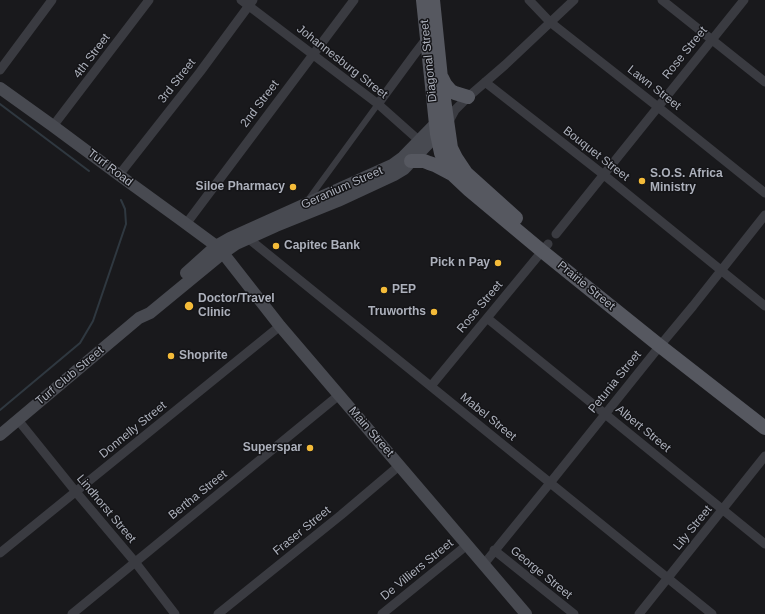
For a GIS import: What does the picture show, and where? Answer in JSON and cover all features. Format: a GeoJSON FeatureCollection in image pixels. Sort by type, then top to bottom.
{"type":"FeatureCollection","features":[{"type":"Feature","properties":{"kind":"main road","name":"Diagonal Street"},"geometry":{"type":"LineString","coordinates":[[423,0],[427,38],[444,121]]}},
{"type":"Feature","properties":{"kind":"main road","name":"Diagonal Street"},"geometry":{"type":"LineString","coordinates":[[433,0],[444,121]]}},
{"type":"Feature","properties":{"kind":"main road"},"geometry":{"type":"LineString","coordinates":[[441,78],[451,91],[468,97]]}},
{"type":"Feature","properties":{"kind":"main road","name":"Turf Road"},"geometry":{"type":"LineString","coordinates":[[0,88],[219,249]]}},
{"type":"Feature","properties":{"kind":"main road","name":"Geranium Street"},"geometry":{"type":"LineString","coordinates":[[219,249],[230,238],[392,165],[423,143],[444,121]]}},
{"type":"Feature","properties":{"kind":"main road","name":"Prairie Street"},"geometry":{"type":"LineString","coordinates":[[444,121],[439,149],[452,174],[481,200],[549,243]]}},
{"type":"Feature","properties":{"kind":"main road","name":"Prairie Street"},"geometry":{"type":"LineString","coordinates":[[444,121],[456,158],[466,173],[493,198],[549,243],[765,428]]}},
{"type":"Feature","properties":{"kind":"main road","name":"Geranium Street"},"geometry":{"type":"LineString","coordinates":[[219,249],[249,239],[384,181],[404,169],[412,161],[423,143]]}},
{"type":"Feature","properties":{"kind":"main road"},"geometry":{"type":"LineString","coordinates":[[412,161],[424,161],[452,174]]}},
{"type":"Feature","properties":{"kind":"main road","name":"Turf Club Street"},"geometry":{"type":"LineString","coordinates":[[0,435],[140,318],[150,313],[219,249]]}},
{"type":"Feature","properties":{"kind":"main road","name":"Main Street"},"geometry":{"type":"LineString","coordinates":[[219,249],[280,326],[526,614]]}},
{"type":"Feature","properties":{"kind":"main road","name":"Prairie Street"},"geometry":{"type":"LineString","coordinates":[[663,342],[765,419]]}},
{"type":"Feature","properties":{"kind":"street"},"geometry":{"type":"LineString","coordinates":[[0,70],[52,0]]}},
{"type":"Feature","properties":{"kind":"street","name":"4th Street"},"geometry":{"type":"LineString","coordinates":[[53,126],[149,0]]}},
{"type":"Feature","properties":{"kind":"street","name":"Johannesburg Street"},"geometry":{"type":"LineString","coordinates":[[241,0],[251,3],[313,54],[378,104],[423,143]]}},
{"type":"Feature","properties":{"kind":"street","name":"2nd Street"},"geometry":{"type":"LineString","coordinates":[[186,224],[354,0]]}},
{"type":"Feature","properties":{"kind":"street","name":"Lawn Street"},"geometry":{"type":"LineString","coordinates":[[529,0],[550,22],[658,106],[765,193]]}},
{"type":"Feature","properties":{"kind":"street","name":"Geranium Street"},"geometry":{"type":"LineString","coordinates":[[444,121],[468,97],[574,0]]}},
{"type":"Feature","properties":{"kind":"street"},"geometry":{"type":"LineString","coordinates":[[662,0],[765,82]]}},
{"type":"Feature","properties":{"kind":"street","name":"Rose Street"},"geometry":{"type":"LineString","coordinates":[[431,386],[549,243],[744,0]]}},
{"type":"Feature","properties":{"kind":"street","name":"3rd Street"},"geometry":{"type":"LineString","coordinates":[[118,175],[195,78],[251,3]]}},
{"type":"Feature","properties":{"kind":"street"},"geometry":{"type":"LineString","coordinates":[[306,204],[427,38]]}},
{"type":"Feature","properties":{"kind":"street","name":"Bouquet Street"},"geometry":{"type":"LineString","coordinates":[[486,82],[604,175],[765,306]]}},
{"type":"Feature","properties":{"kind":"street","name":"Petunia Street"},"geometry":{"type":"LineString","coordinates":[[484,564],[550,484],[604,414],[693,306],[765,215]]}},
{"type":"Feature","properties":{"kind":"street","name":"Mabel Street"},"geometry":{"type":"LineString","coordinates":[[249,239],[712,614]]}},
{"type":"Feature","properties":{"kind":"street","name":"Albert Street"},"geometry":{"type":"LineString","coordinates":[[487,318],[765,544]]}},
{"type":"Feature","properties":{"kind":"street","name":"Donnelly Street"},"geometry":{"type":"LineString","coordinates":[[0,553],[280,326]]}},
{"type":"Feature","properties":{"kind":"street","name":"Bertha Street"},"geometry":{"type":"LineString","coordinates":[[72,614],[340,395]]}},
{"type":"Feature","properties":{"kind":"street","name":"Lindhorst Street"},"geometry":{"type":"LineString","coordinates":[[18,420],[135,562],[175,614]]}},
{"type":"Feature","properties":{"kind":"street","name":"Lily Street"},"geometry":{"type":"LineString","coordinates":[[639,614],[765,456]]}},
{"type":"Feature","properties":{"kind":"street","name":"Fraser Street"},"geometry":{"type":"LineString","coordinates":[[218,614],[341,515],[400,465]]}},
{"type":"Feature","properties":{"kind":"street","name":"De Villiers Street"},"geometry":{"type":"LineString","coordinates":[[382,614],[467,545]]}},
{"type":"Feature","properties":{"kind":"street","name":"George Street"},"geometry":{"type":"LineString","coordinates":[[494,550],[574,614]]}},
{"type":"Feature","properties":{"kind":"waterway"},"geometry":{"type":"LineString","coordinates":[[0,104],[89,171]]}},
{"type":"Feature","properties":{"kind":"waterway"},"geometry":{"type":"LineString","coordinates":[[0,410],[80,343],[93,321],[126,224],[125,209],[121,200]]}},
{"type":"Feature","properties":{"kind":"place","name":"S.O.S. Africa Ministry"},"geometry":{"type":"Point","coordinates":[642,181]}},
{"type":"Feature","properties":{"kind":"place","name":"Siloe Pharmacy"},"geometry":{"type":"Point","coordinates":[293,187]}},
{"type":"Feature","properties":{"kind":"place","name":"Capitec Bank"},"geometry":{"type":"Point","coordinates":[276,246]}},
{"type":"Feature","properties":{"kind":"place","name":"Pick n Pay"},"geometry":{"type":"Point","coordinates":[498,263]}},
{"type":"Feature","properties":{"kind":"place","name":"PEP"},"geometry":{"type":"Point","coordinates":[384,290]}},
{"type":"Feature","properties":{"kind":"place","name":"Doctor/Travel Clinic"},"geometry":{"type":"Point","coordinates":[189,306]}},
{"type":"Feature","properties":{"kind":"place","name":"Truworths"},"geometry":{"type":"Point","coordinates":[434,312]}},
{"type":"Feature","properties":{"kind":"place","name":"Shoprite"},"geometry":{"type":"Point","coordinates":[171,356]}},
{"type":"Feature","properties":{"kind":"place","name":"Superspar"},"geometry":{"type":"Point","coordinates":[310,448]}}]}
